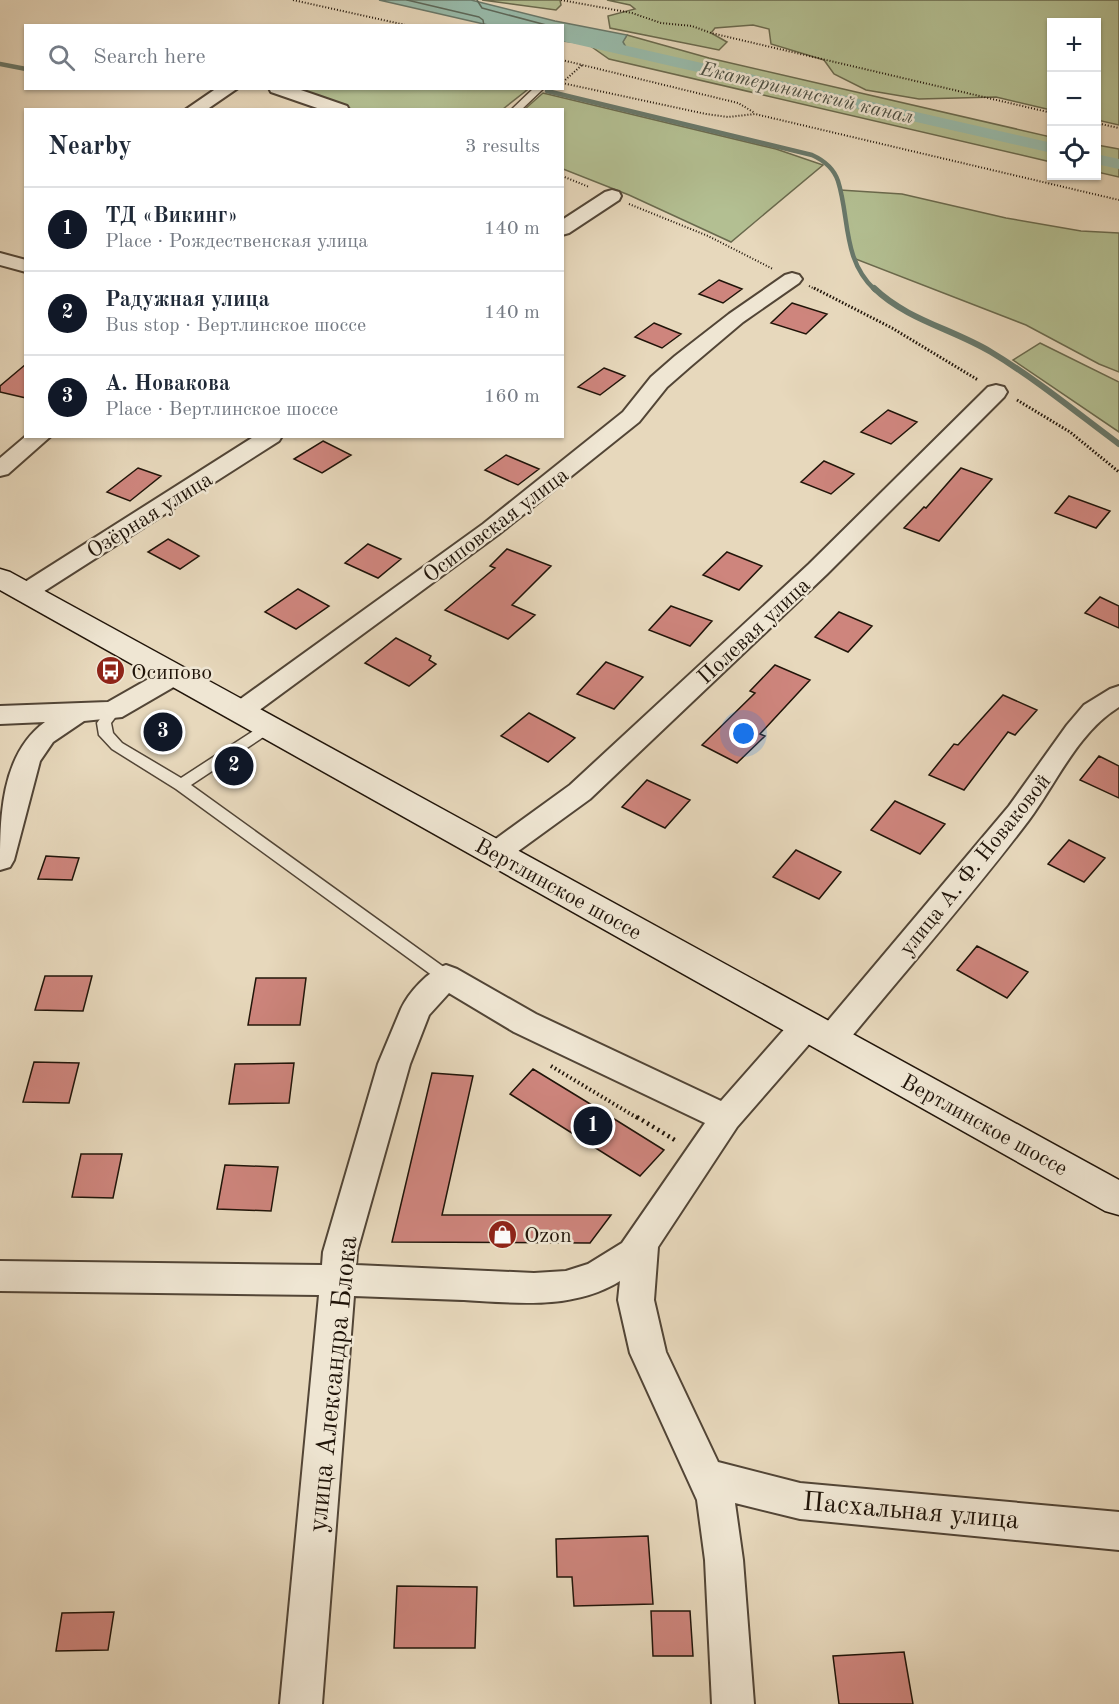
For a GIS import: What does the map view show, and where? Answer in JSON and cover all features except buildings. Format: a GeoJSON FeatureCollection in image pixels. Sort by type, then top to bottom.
{"type":"FeatureCollection","features":[{"type":"Feature","properties":{"kind":"main road","name":"Вертлинское шоссе"},"geometry":{"type":"LineString","coordinates":[[0,578],[1119,1199]]}},
{"type":"Feature","properties":{"kind":"street"},"geometry":{"type":"LineString","coordinates":[[196,108],[227,90]]}},
{"type":"Feature","properties":{"kind":"street"},"geometry":{"type":"LineString","coordinates":[[283,90],[335,108]]}},
{"type":"Feature","properties":{"kind":"street"},"geometry":{"type":"LineString","coordinates":[[564,228],[612,196]]}},
{"type":"Feature","properties":{"kind":"street"},"geometry":{"type":"LineString","coordinates":[[0,259],[24,265]]}},
{"type":"Feature","properties":{"kind":"street","name":"Осиповская улица"},"geometry":{"type":"LineString","coordinates":[[255,719],[631,417],[659,382],[683,361],[736,318],[792,279]]}},
{"type":"Feature","properties":{"kind":"street","name":"Полевая улица"},"geometry":{"type":"LineString","coordinates":[[496,853],[580,792],[818,569],[996,392]]}},
{"type":"Feature","properties":{"kind":"street"},"geometry":{"type":"LineString","coordinates":[[0,469],[38,438]]}},
{"type":"Feature","properties":{"kind":"street","name":"Озёрная улица"},"geometry":{"type":"LineString","coordinates":[[26,592],[268,438]]}},
{"type":"Feature","properties":{"kind":"street"},"geometry":{"type":"LineString","coordinates":[[0,715],[112,711],[176,675]]}},
{"type":"Feature","properties":{"kind":"street","name":"улица А. Ф. Новаковой"},"geometry":{"type":"LineString","coordinates":[[641,1245],[726,1118],[820,1032],[1019,813],[1076,731],[1093,711],[1119,695]]}},
{"type":"Feature","properties":{"kind":"street"},"geometry":{"type":"LineString","coordinates":[[0,860],[27,759],[44,736],[77,713]]}},
{"type":"Feature","properties":{"kind":"street"},"geometry":{"type":"LineString","coordinates":[[446,977],[525,1023],[726,1118]]}},
{"type":"Feature","properties":{"kind":"street","name":"улица Александра Блока"},"geometry":{"type":"LineString","coordinates":[[301,1704],[340,1252],[394,1064],[416,1009],[446,977]]}},
{"type":"Feature","properties":{"kind":"street"},"geometry":{"type":"LineString","coordinates":[[0,1276],[338,1280],[534,1288],[566,1286],[606,1272],[634,1254],[641,1245]]}},
{"type":"Feature","properties":{"kind":"street"},"geometry":{"type":"LineString","coordinates":[[641,1245],[636,1300],[648,1353],[716,1499],[724,1560],[733,1704]]}},
{"type":"Feature","properties":{"kind":"street","name":"Пасхальная улица"},"geometry":{"type":"LineString","coordinates":[[706,1477],[800,1501],[1049,1522],[1119,1531]]}},
{"type":"Feature","properties":{"kind":"lane"},"geometry":{"type":"LineString","coordinates":[[517,108],[538,90]]}},
{"type":"Feature","properties":{"kind":"lane"},"geometry":{"type":"LineString","coordinates":[[112,711],[104,723],[106,735],[117,746],[181,785],[446,977]]}},
{"type":"Feature","properties":{"kind":"lane"},"geometry":{"type":"LineString","coordinates":[[181,785],[255,719]]}},
{"type":"Feature","properties":{"kind":"path"},"geometry":{"type":"LineString","coordinates":[[293,0],[401,24]]}},
{"type":"Feature","properties":{"kind":"path"},"geometry":{"type":"LineString","coordinates":[[561,0],[662,22],[692,26],[711,33],[1047,112]]}},
{"type":"Feature","properties":{"kind":"path"},"geometry":{"type":"LineString","coordinates":[[564,60],[738,103],[756,114],[1119,200]]}},
{"type":"Feature","properties":{"kind":"path"},"geometry":{"type":"LineString","coordinates":[[564,81],[582,65]]}},
{"type":"Feature","properties":{"kind":"path"},"geometry":{"type":"LineString","coordinates":[[564,83],[706,114],[728,117],[756,114]]}},
{"type":"Feature","properties":{"kind":"path"},"geometry":{"type":"LineString","coordinates":[[1101,124],[1119,128]]}},
{"type":"Feature","properties":{"kind":"path"},"geometry":{"type":"LineString","coordinates":[[612,196],[708,236],[892,328],[996,392],[1030,406],[1103,457],[1119,471]]}},
{"type":"Feature","properties":{"kind":"path"},"geometry":{"type":"LineString","coordinates":[[542,1061],[702,1156]]}},
{"type":"Feature","properties":{"kind":"shaded area"},"geometry":{"type":"Polygon","coordinates":[[[482,0],[560,0],[561,5],[556,10],[482,0]]]}},
{"type":"Feature","properties":{"kind":"shaded area"},"geometry":{"type":"Polygon","coordinates":[[[607,0],[1119,0],[1119,125],[1101,121],[1101,18],[1047,18],[1047,109],[996,97],[919,99],[866,90],[834,74],[824,60],[771,44],[769,29],[753,25],[715,28],[711,33],[727,42],[719,50],[610,28],[608,16],[635,9],[630,5],[607,0]]]}},
{"type":"Feature","properties":{"kind":"shaded area"},"geometry":{"type":"Polygon","coordinates":[[[627,35],[709,58],[1047,136],[1047,161],[609,59],[589,45],[617,50],[627,35]]]}},
{"type":"Feature","properties":{"kind":"shaded area"},"geometry":{"type":"Polygon","coordinates":[[[292,90],[527,90],[504,108],[349,108],[292,90]]]}},
{"type":"Feature","properties":{"kind":"shaded area"},"geometry":{"type":"Polygon","coordinates":[[[543,93],[776,149],[823,165],[731,242],[629,195],[564,169],[564,108],[526,108],[543,93]]]}},
{"type":"Feature","properties":{"kind":"shaded area"},"geometry":{"type":"Polygon","coordinates":[[[1101,146],[1119,149],[1119,177],[1101,173],[1101,146]]]}},
{"type":"Feature","properties":{"kind":"shaded area"},"geometry":{"type":"Polygon","coordinates":[[[840,190],[902,194],[1006,218],[1081,231],[1119,233],[1119,372],[1099,364],[1026,325],[853,258],[840,190]]]}},
{"type":"Feature","properties":{"kind":"shaded area"},"geometry":{"type":"Polygon","coordinates":[[[1040,343],[1119,382],[1119,432],[1013,360],[1040,343]]]}},
{"type":"Feature","properties":{"kind":"water"},"geometry":{"type":"Polygon","coordinates":[[[379,0],[471,0],[555,21],[627,35],[623,42],[626,47],[617,50],[564,41],[564,24],[484,24],[379,0]]]}},
{"type":"Feature","properties":{"kind":"waterway","name":"Екатерининский канал"},"geometry":{"type":"LineString","coordinates":[[564,36],[1047,147]]}},
{"type":"Feature","properties":{"kind":"waterway"},"geometry":{"type":"LineString","coordinates":[[0,64],[24,69]]}},
{"type":"Feature","properties":{"kind":"waterway"},"geometry":{"type":"LineString","coordinates":[[547,91],[812,155],[820,159],[831,169],[838,181],[852,252],[864,278],[875,290]]}},
{"type":"Feature","properties":{"kind":"waterway","name":"Екатерининский канал"},"geometry":{"type":"LineString","coordinates":[[1101,160],[1119,164]]}},
{"type":"Feature","properties":{"kind":"waterway"},"geometry":{"type":"LineString","coordinates":[[874,288],[901,308],[1008,362],[1119,444]]}},
{"type":"Feature","properties":{"kind":"place","name":"Осипово"},"geometry":{"type":"Point","coordinates":[110,671]}},
{"type":"Feature","properties":{"kind":"place","name":"А. Новакова"},"geometry":{"type":"Point","coordinates":[163,732]}},
{"type":"Feature","properties":{"kind":"place","name":"Радужная улица"},"geometry":{"type":"Point","coordinates":[234,766]}},
{"type":"Feature","properties":{"kind":"place","name":"ТД «Викинг»"},"geometry":{"type":"Point","coordinates":[593,1126]}},
{"type":"Feature","properties":{"kind":"place","name":"Ozon"},"geometry":{"type":"Point","coordinates":[503,1234]}}]}
